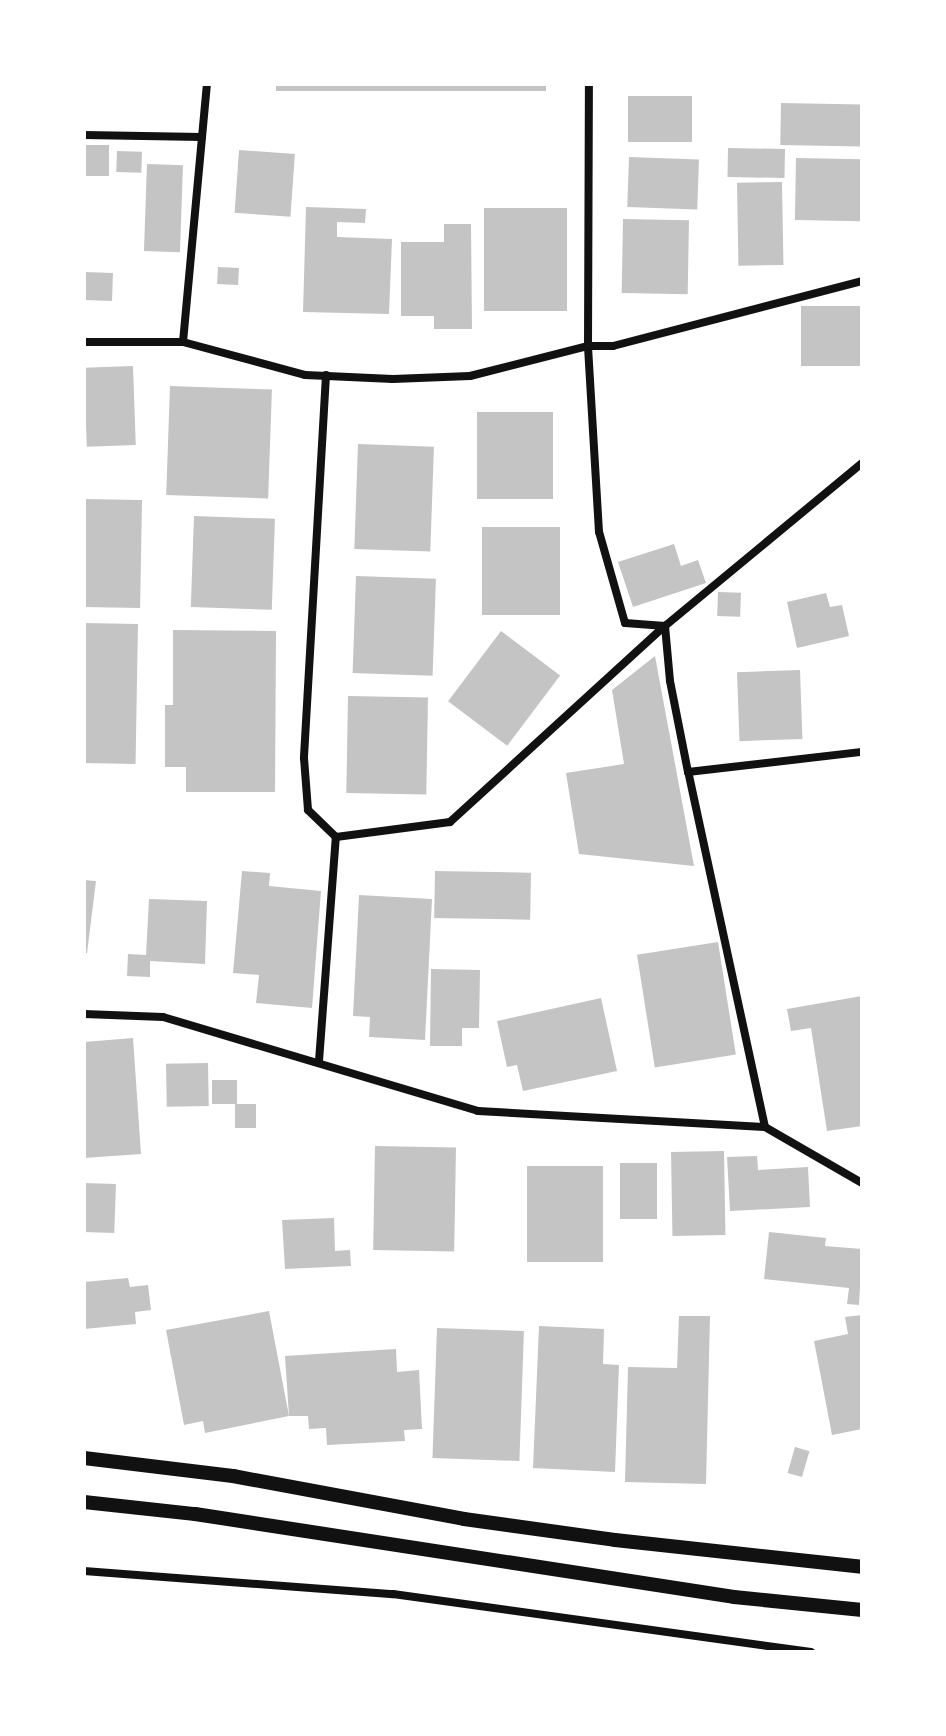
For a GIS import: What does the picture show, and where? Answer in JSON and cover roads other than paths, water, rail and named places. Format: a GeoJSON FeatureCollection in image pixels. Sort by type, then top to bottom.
{"type":"FeatureCollection","features":[{"type":"Feature","properties":{"kind":"street"},"geometry":{"type":"LineString","coordinates":[[183,342],[207,84]]}},
{"type":"Feature","properties":{"kind":"street"},"geometry":{"type":"LineString","coordinates":[[589,84],[588,346],[599,532],[625,623],[665,626]]}},
{"type":"Feature","properties":{"kind":"street"},"geometry":{"type":"LineString","coordinates":[[84,135],[202,137]]}},
{"type":"Feature","properties":{"kind":"street"},"geometry":{"type":"LineString","coordinates":[[84,342],[183,342],[305,375],[393,379],[470,376],[588,346],[613,346],[862,281]]}},
{"type":"Feature","properties":{"kind":"street"},"geometry":{"type":"LineString","coordinates":[[326,375],[304,758],[308,810],[336,837]]}},
{"type":"Feature","properties":{"kind":"street"},"geometry":{"type":"LineString","coordinates":[[336,837],[450,822],[665,626],[862,463]]}},
{"type":"Feature","properties":{"kind":"street"},"geometry":{"type":"LineString","coordinates":[[665,626],[670,681],[688,772],[765,1127]]}},
{"type":"Feature","properties":{"kind":"street"},"geometry":{"type":"LineString","coordinates":[[688,772],[862,752]]}},
{"type":"Feature","properties":{"kind":"street"},"geometry":{"type":"LineString","coordinates":[[319,1061],[336,837]]}},
{"type":"Feature","properties":{"kind":"street"},"geometry":{"type":"LineString","coordinates":[[84,1014],[163,1017],[319,1061],[478,1111],[765,1127],[862,1183]]}},
{"type":"Feature","properties":{"kind":"street"},"geometry":{"type":"LineString","coordinates":[[84,1458],[233,1476],[464,1519],[615,1540],[862,1567]]}},
{"type":"Feature","properties":{"kind":"street"},"geometry":{"type":"LineString","coordinates":[[84,1502],[195,1514],[734,1597],[862,1610]]}},
{"type":"Feature","properties":{"kind":"street"},"geometry":{"type":"LineString","coordinates":[[84,1571],[393,1594],[811,1652]]}}]}
